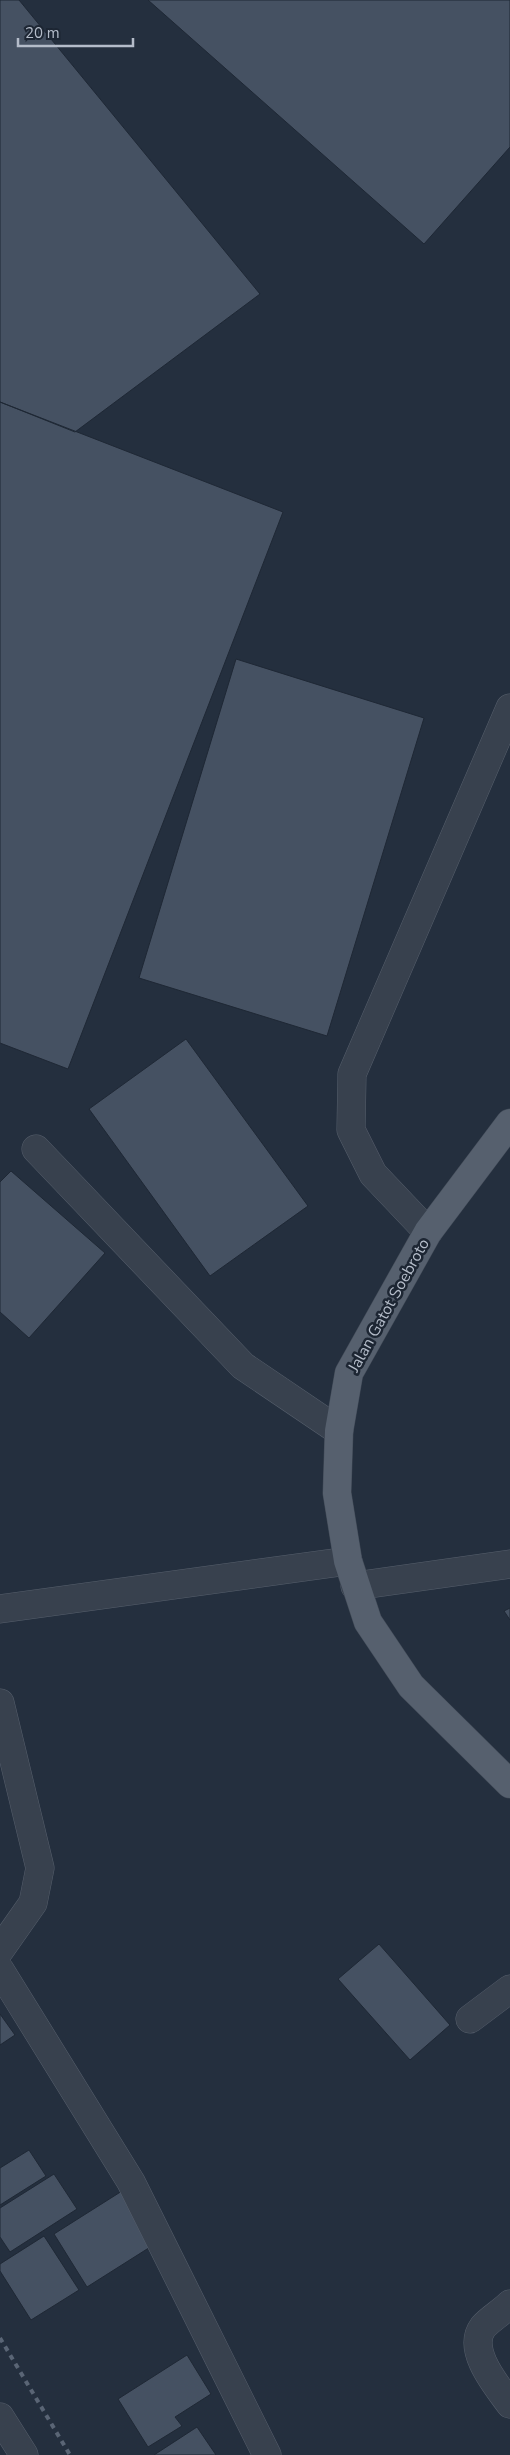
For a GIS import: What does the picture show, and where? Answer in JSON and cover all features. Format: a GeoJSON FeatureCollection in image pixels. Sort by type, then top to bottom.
{"type":"FeatureCollection","features":[{"type":"Feature","properties":{"kind":"main road","name":"Jalan Gatot Soebroto"},"geometry":{"type":"LineString","coordinates":[[510,1123],[428,1232],[349,1373],[339,1432],[337,1493],[351,1573],[368,1622],[411,1686],[510,1784]]}},
{"type":"Feature","properties":{"kind":"street"},"geometry":{"type":"LineString","coordinates":[[428,1232],[373,1174],[351,1130],[352,1074],[510,708]]}},
{"type":"Feature","properties":{"kind":"street"},"geometry":{"type":"LineString","coordinates":[[36,1149],[243,1366],[339,1432]]}},
{"type":"Feature","properties":{"kind":"street"},"geometry":{"type":"LineString","coordinates":[[0,1609],[351,1573],[510,1564]]}},
{"type":"Feature","properties":{"kind":"street"},"geometry":{"type":"LineString","coordinates":[[0,1703],[40,1868],[33,1903],[0,1950]]}},
{"type":"Feature","properties":{"kind":"street"},"geometry":{"type":"LineString","coordinates":[[0,1970],[131,2182],[267,2455]]}},
{"type":"Feature","properties":{"kind":"street"},"geometry":{"type":"LineString","coordinates":[[470,2019],[510,1989]]}},
{"type":"Feature","properties":{"kind":"street"},"geometry":{"type":"LineString","coordinates":[[510,2304],[482,2328],[478,2349],[488,2374],[510,2404]]}},
{"type":"Feature","properties":{"kind":"street"},"geometry":{"type":"LineString","coordinates":[[0,2417],[24,2455]]}},
{"type":"Feature","properties":{"kind":"building"},"geometry":{"type":"Polygon","coordinates":[[[0,0],[19,0],[260,294],[75,432],[0,402],[0,0]]]}},
{"type":"Feature","properties":{"kind":"building"},"geometry":{"type":"Polygon","coordinates":[[[148,0],[510,0],[510,147],[424,244],[148,0]]]}},
{"type":"Feature","properties":{"kind":"building"},"geometry":{"type":"Polygon","coordinates":[[[0,402],[283,512],[68,1069],[0,1043],[0,402]]]}},
{"type":"Feature","properties":{"kind":"building"},"geometry":{"type":"Polygon","coordinates":[[[236,659],[424,718],[327,1036],[139,978],[236,659]]]}},
{"type":"Feature","properties":{"kind":"building"},"geometry":{"type":"Polygon","coordinates":[[[186,1039],[308,1206],[210,1276],[89,1109],[186,1039]]]}},
{"type":"Feature","properties":{"kind":"building"},"geometry":{"type":"Polygon","coordinates":[[[11,1171],[105,1253],[29,1338],[0,1312],[0,1182],[11,1171]]]}},
{"type":"Feature","properties":{"kind":"building"},"geometry":{"type":"Polygon","coordinates":[[[510,1608],[510,1620],[504,1611],[510,1608]]]}},
{"type":"Feature","properties":{"kind":"building"},"geometry":{"type":"Polygon","coordinates":[[[379,1944],[450,2025],[410,2060],[338,1979],[379,1944]]]}},
{"type":"Feature","properties":{"kind":"building"},"geometry":{"type":"Polygon","coordinates":[[[0,2014],[15,2035],[0,2045],[0,2014]]]}},
{"type":"Feature","properties":{"kind":"building"},"geometry":{"type":"Polygon","coordinates":[[[29,2150],[46,2176],[0,2205],[0,2168],[29,2150]]]}},
{"type":"Feature","properties":{"kind":"building"},"geometry":{"type":"Polygon","coordinates":[[[54,2174],[77,2209],[10,2252],[0,2237],[0,2208],[54,2174]]]}},
{"type":"Feature","properties":{"kind":"building"},"geometry":{"type":"Polygon","coordinates":[[[122,2191],[155,2244],[87,2287],[54,2234],[122,2191]]]}},
{"type":"Feature","properties":{"kind":"building"},"geometry":{"type":"Polygon","coordinates":[[[44,2236],[79,2290],[31,2320],[0,2271],[0,2264],[44,2236]]]}},
{"type":"Feature","properties":{"kind":"building"},"geometry":{"type":"Polygon","coordinates":[[[187,2355],[211,2394],[175,2417],[182,2426],[148,2447],[118,2399],[187,2355]]]}},
{"type":"Feature","properties":{"kind":"building"},"geometry":{"type":"Polygon","coordinates":[[[197,2427],[216,2455],[154,2455],[197,2427]]]}},
{"type":"Feature","properties":{"kind":"railway"},"geometry":{"type":"LineString","coordinates":[[0,2338],[70,2455]]}}]}
